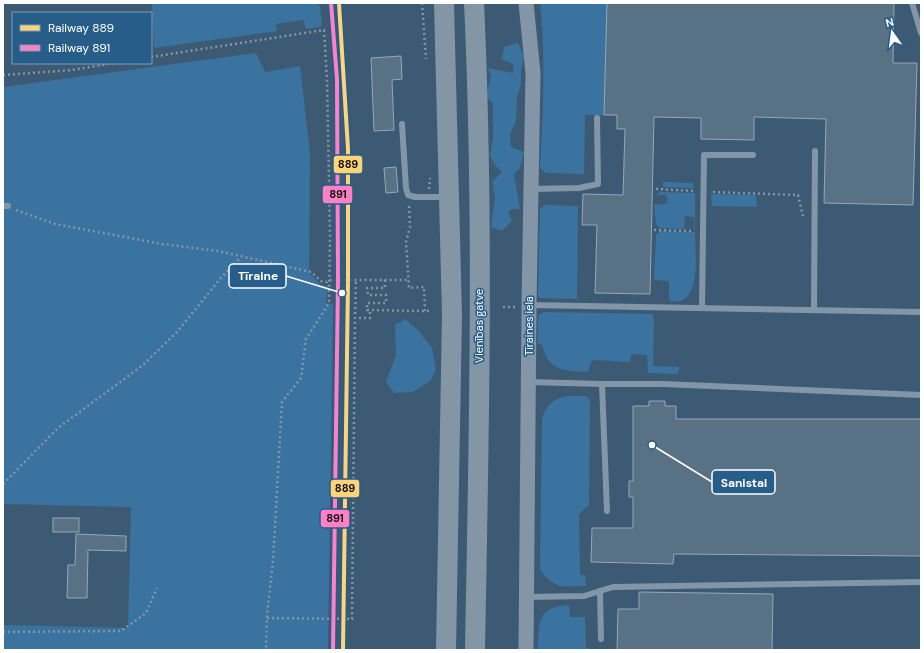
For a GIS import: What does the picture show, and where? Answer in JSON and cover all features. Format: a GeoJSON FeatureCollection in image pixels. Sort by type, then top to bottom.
{"type":"FeatureCollection","features":[{"type":"Feature","properties":{"kind":"highway"},"geometry":{"type":"LineString","coordinates":[[444,3],[452,315],[446,650]]}},
{"type":"Feature","properties":{"kind":"highway","name":"Vienības gatve"},"geometry":{"type":"LineString","coordinates":[[474,3],[480,184],[479,447],[475,650]]}},
{"type":"Feature","properties":{"kind":"street","name":"Tīraines iela"},"geometry":{"type":"LineString","coordinates":[[526,3],[533,74],[531,189],[523,306],[529,382],[526,650]]}},
{"type":"Feature","properties":{"kind":"lane"},"geometry":{"type":"LineString","coordinates":[[912,3],[921,33]]}},
{"type":"Feature","properties":{"kind":"lane"},"geometry":{"type":"LineString","coordinates":[[531,189],[579,188],[598,184],[597,118]]}},
{"type":"Feature","properties":{"kind":"lane"},"geometry":{"type":"LineString","coordinates":[[402,124],[406,188],[408,195],[415,197],[449,197]]}},
{"type":"Feature","properties":{"kind":"lane"},"geometry":{"type":"LineString","coordinates":[[814,310],[815,151]]}},
{"type":"Feature","properties":{"kind":"lane"},"geometry":{"type":"LineString","coordinates":[[702,308],[704,155],[753,155]]}},
{"type":"Feature","properties":{"kind":"lane"},"geometry":{"type":"LineString","coordinates":[[523,306],[921,312]]}},
{"type":"Feature","properties":{"kind":"lane"},"geometry":{"type":"LineString","coordinates":[[529,382],[663,384],[921,395]]}},
{"type":"Feature","properties":{"kind":"lane"},"geometry":{"type":"LineString","coordinates":[[602,384],[607,511]]}},
{"type":"Feature","properties":{"kind":"lane"},"geometry":{"type":"LineString","coordinates":[[527,597],[584,596],[613,587],[921,582]]}},
{"type":"Feature","properties":{"kind":"lane"},"geometry":{"type":"LineString","coordinates":[[600,591],[601,639]]}},
{"type":"Feature","properties":{"kind":"path"},"geometry":{"type":"LineString","coordinates":[[152,57],[324,30],[327,79],[330,228],[329,303],[306,339],[301,378],[282,402],[273,561],[267,618],[266,650]]}},
{"type":"Feature","properties":{"kind":"path"},"geometry":{"type":"LineString","coordinates":[[3,75],[72,70],[108,64]]}},
{"type":"Feature","properties":{"kind":"path"},"geometry":{"type":"LineString","coordinates":[[656,189],[798,195],[804,222]]}},
{"type":"Feature","properties":{"kind":"path"},"geometry":{"type":"LineString","coordinates":[[6,206],[55,224],[162,244],[218,251],[311,272],[321,281],[408,280]]}},
{"type":"Feature","properties":{"kind":"path"},"geometry":{"type":"LineString","coordinates":[[409,207],[410,227],[406,242],[409,288],[424,287],[425,311]]}},
{"type":"Feature","properties":{"kind":"path"},"geometry":{"type":"LineString","coordinates":[[654,230],[703,231]]}},
{"type":"Feature","properties":{"kind":"path"},"geometry":{"type":"LineString","coordinates":[[3,484],[58,428],[143,365],[178,332],[220,279],[241,257]]}},
{"type":"Feature","properties":{"kind":"path"},"geometry":{"type":"LineString","coordinates":[[267,618],[352,619],[354,325],[356,280]]}},
{"type":"Feature","properties":{"kind":"path"},"geometry":{"type":"LineString","coordinates":[[359,318],[370,318],[370,311],[367,310],[367,303],[386,303],[386,295],[368,295],[368,288],[385,288],[385,280]]}},
{"type":"Feature","properties":{"kind":"path"},"geometry":{"type":"LineString","coordinates":[[503,307],[523,306]]}},
{"type":"Feature","properties":{"kind":"path"},"geometry":{"type":"LineString","coordinates":[[370,311],[429,311]]}},
{"type":"Feature","properties":{"kind":"path"},"geometry":{"type":"LineString","coordinates":[[3,632],[121,631],[146,613],[157,588]]}},
{"type":"Feature","properties":{"kind":"shaded area"},"geometry":{"type":"Polygon","coordinates":[[[152,3],[317,3],[320,7],[322,24],[320,27],[307,29],[305,27],[304,20],[276,24],[277,31],[154,48],[152,3]]]}},
{"type":"Feature","properties":{"kind":"shaded area"},"geometry":{"type":"Polygon","coordinates":[[[540,3],[607,3],[604,115],[585,115],[584,174],[546,173],[540,168],[543,106],[543,44],[540,3]]]}},
{"type":"Feature","properties":{"kind":"shaded area"},"geometry":{"type":"Polygon","coordinates":[[[518,43],[524,57],[521,70],[521,84],[517,97],[516,121],[510,134],[511,147],[524,152],[520,168],[514,174],[520,209],[511,209],[508,212],[512,221],[502,231],[491,227],[495,198],[492,182],[502,172],[494,164],[490,155],[493,139],[493,104],[486,96],[491,77],[488,68],[514,73],[513,64],[502,59],[504,47],[518,43]]]}},
{"type":"Feature","properties":{"kind":"shaded area"},"geometry":{"type":"Polygon","coordinates":[[[256,53],[265,72],[300,66],[310,153],[309,273],[321,285],[328,286],[326,303],[333,304],[328,650],[3,650],[3,625],[128,628],[131,507],[3,504],[3,87],[256,53]]]}},
{"type":"Feature","properties":{"kind":"shaded area"},"geometry":{"type":"Polygon","coordinates":[[[663,182],[693,183],[694,188],[663,187],[663,182]]]}},
{"type":"Feature","properties":{"kind":"shaded area"},"geometry":{"type":"Polygon","coordinates":[[[659,192],[695,193],[695,229],[694,217],[685,216],[684,229],[660,228],[656,224],[654,205],[666,204],[668,201],[666,195],[659,195],[655,198],[659,192]]]}},
{"type":"Feature","properties":{"kind":"shaded area"},"geometry":{"type":"Polygon","coordinates":[[[711,194],[756,195],[757,207],[712,206],[711,194]]]}},
{"type":"Feature","properties":{"kind":"shaded area"},"geometry":{"type":"Polygon","coordinates":[[[545,205],[578,206],[577,299],[539,298],[538,296],[540,209],[545,205]]]}},
{"type":"Feature","properties":{"kind":"shaded area"},"geometry":{"type":"Polygon","coordinates":[[[660,231],[695,232],[696,270],[694,280],[692,289],[681,301],[671,302],[669,298],[669,281],[654,280],[656,235],[660,231]]]}},
{"type":"Feature","properties":{"kind":"shaded area"},"geometry":{"type":"Polygon","coordinates":[[[544,312],[652,314],[654,318],[653,366],[679,367],[679,371],[677,374],[648,373],[647,355],[631,354],[630,362],[592,360],[588,372],[558,368],[548,360],[544,353],[542,344],[538,344],[538,316],[544,312]]]}},
{"type":"Feature","properties":{"kind":"shaded area"},"geometry":{"type":"Polygon","coordinates":[[[405,319],[417,329],[432,348],[436,369],[431,380],[413,392],[394,393],[386,382],[396,355],[395,325],[405,319]]]}},
{"type":"Feature","properties":{"kind":"shaded area"},"geometry":{"type":"Polygon","coordinates":[[[569,396],[586,396],[590,400],[589,505],[579,514],[580,575],[585,575],[586,586],[557,585],[545,576],[540,568],[542,420],[548,406],[551,403],[559,398],[569,396]]]}},
{"type":"Feature","properties":{"kind":"shaded area"},"geometry":{"type":"Polygon","coordinates":[[[569,605],[570,617],[585,617],[586,648],[589,648],[589,650],[538,650],[540,624],[545,613],[558,606],[569,605]]]}},
{"type":"Feature","properties":{"kind":"building"},"geometry":{"type":"Polygon","coordinates":[[[607,3],[894,3],[893,63],[917,63],[913,205],[824,203],[826,119],[754,117],[754,140],[701,139],[701,118],[654,117],[650,294],[595,293],[597,225],[582,225],[583,194],[623,195],[625,129],[617,129],[617,115],[604,115],[607,3]]]}},
{"type":"Feature","properties":{"kind":"building"},"geometry":{"type":"Polygon","coordinates":[[[401,56],[402,79],[392,80],[394,130],[374,131],[371,58],[401,56]]]}},
{"type":"Feature","properties":{"kind":"building"},"geometry":{"type":"Polygon","coordinates":[[[396,167],[398,192],[386,193],[384,168],[396,167]]]}},
{"type":"Feature","properties":{"kind":"building"},"geometry":{"type":"Polygon","coordinates":[[[649,401],[665,401],[665,406],[676,406],[676,419],[921,419],[921,556],[674,554],[673,564],[591,562],[592,528],[633,528],[633,497],[629,497],[629,481],[633,481],[633,406],[649,406],[649,401]]]}},
{"type":"Feature","properties":{"kind":"building"},"geometry":{"type":"Polygon","coordinates":[[[53,518],[79,518],[79,532],[53,532],[53,518]]]}},
{"type":"Feature","properties":{"kind":"building"},"geometry":{"type":"Polygon","coordinates":[[[76,534],[126,536],[126,551],[88,550],[87,598],[67,598],[68,565],[75,565],[76,534]]]}},
{"type":"Feature","properties":{"kind":"building"},"geometry":{"type":"Polygon","coordinates":[[[639,592],[773,594],[772,650],[617,650],[618,609],[639,609],[639,592]]]}},
{"type":"Feature","properties":{"kind":"rail line","name":"891"},"geometry":{"type":"LineString","coordinates":[[331,3],[337,79],[338,280],[333,650]]}},
{"type":"Feature","properties":{"kind":"rail line","name":"889"},"geometry":{"type":"LineString","coordinates":[[339,3],[348,149],[348,280],[343,650]]}},
{"type":"Feature","properties":{"kind":"place","name":"Tīraine"},"geometry":{"type":"Point","coordinates":[342,293]}},
{"type":"Feature","properties":{"kind":"place","name":"Sanistal"},"geometry":{"type":"Point","coordinates":[652,445]}}]}
